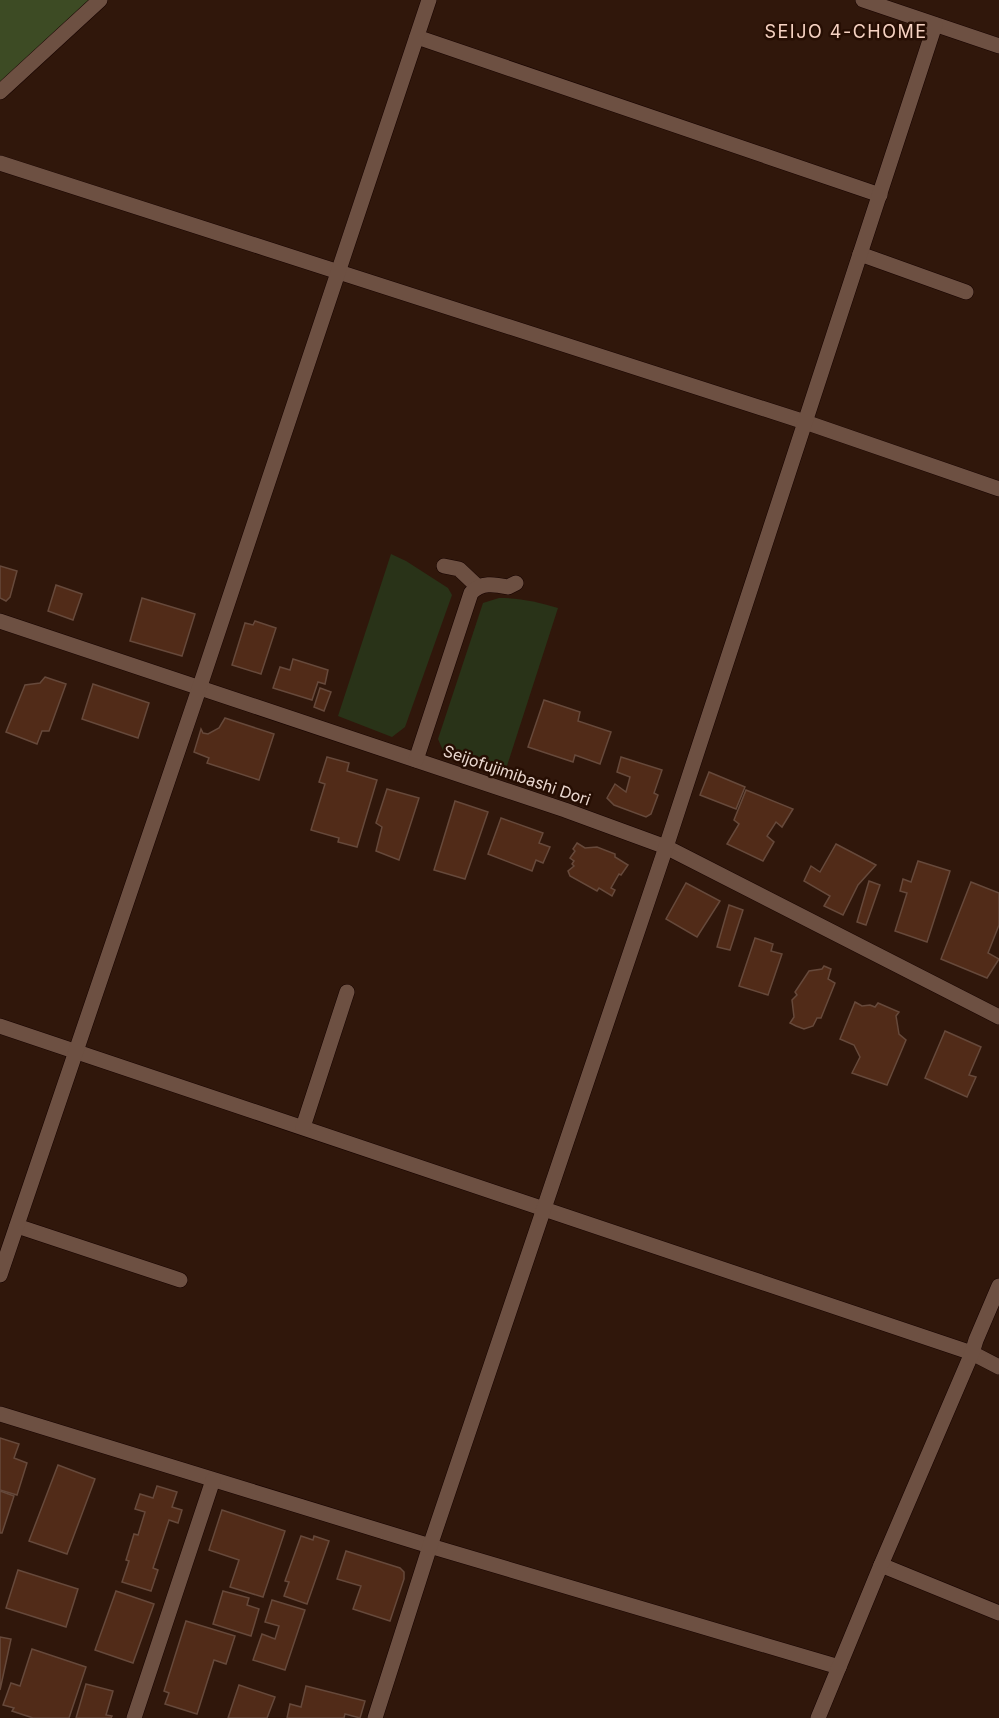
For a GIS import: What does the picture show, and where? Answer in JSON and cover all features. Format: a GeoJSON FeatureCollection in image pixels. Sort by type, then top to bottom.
{"type":"FeatureCollection","features":[{"type":"Feature","properties":{"kind":"street"},"geometry":{"type":"LineString","coordinates":[[0,92],[100,0]]}},
{"type":"Feature","properties":{"kind":"street"},"geometry":{"type":"LineString","coordinates":[[0,1275],[429,0]]}},
{"type":"Feature","properties":{"kind":"street"},"geometry":{"type":"LineString","coordinates":[[863,0],[999,46]]}},
{"type":"Feature","properties":{"kind":"street"},"geometry":{"type":"LineString","coordinates":[[375,1718],[430,1546],[666,847],[935,25]]}},
{"type":"Feature","properties":{"kind":"street"},"geometry":{"type":"LineString","coordinates":[[417,36],[880,195]]}},
{"type":"Feature","properties":{"kind":"street"},"geometry":{"type":"LineString","coordinates":[[0,163],[805,422],[999,489]]}},
{"type":"Feature","properties":{"kind":"street"},"geometry":{"type":"LineString","coordinates":[[860,254],[966,292]]}},
{"type":"Feature","properties":{"kind":"street"},"geometry":{"type":"LineString","coordinates":[[444,566],[459,569],[477,586]]}},
{"type":"Feature","properties":{"kind":"street"},"geometry":{"type":"LineString","coordinates":[[416,760],[471,593],[477,586],[493,584],[508,587],[516,583]]}},
{"type":"Feature","properties":{"kind":"street","name":"Seijofujimibashi Dori"},"geometry":{"type":"LineString","coordinates":[[0,621],[565,810],[666,847],[999,1017]]}},
{"type":"Feature","properties":{"kind":"street"},"geometry":{"type":"LineString","coordinates":[[303,1127],[347,992]]}},
{"type":"Feature","properties":{"kind":"street"},"geometry":{"type":"LineString","coordinates":[[0,1026],[972,1353],[999,1367]]}},
{"type":"Feature","properties":{"kind":"street"},"geometry":{"type":"LineString","coordinates":[[17,1226],[180,1280]]}},
{"type":"Feature","properties":{"kind":"street"},"geometry":{"type":"LineString","coordinates":[[818,1718],[999,1286]]}},
{"type":"Feature","properties":{"kind":"street"},"geometry":{"type":"LineString","coordinates":[[0,1414],[430,1546],[839,1667]]}},
{"type":"Feature","properties":{"kind":"street"},"geometry":{"type":"LineString","coordinates":[[134,1718],[213,1480]]}},
{"type":"Feature","properties":{"kind":"street"},"geometry":{"type":"LineString","coordinates":[[881,1565],[999,1613]]}},
{"type":"Feature","properties":{"kind":"green space"},"geometry":{"type":"Polygon","coordinates":[[[0,0],[96,0],[0,83],[0,0]]]}},
{"type":"Feature","properties":{"kind":"green space"},"geometry":{"type":"Polygon","coordinates":[[[391,554],[448,588],[452,595],[405,727],[392,737],[338,716],[391,554]]]}},
{"type":"Feature","properties":{"kind":"green space"},"geometry":{"type":"Polygon","coordinates":[[[499,598],[529,601],[558,608],[504,775],[445,755],[438,739],[483,603],[499,598]]]}},
{"type":"Feature","properties":{"kind":"building"},"geometry":{"type":"Polygon","coordinates":[[[0,566],[17,571],[10,597],[6,601],[0,598],[0,566]]]}},
{"type":"Feature","properties":{"kind":"building"},"geometry":{"type":"Polygon","coordinates":[[[56,585],[82,594],[73,620],[48,611],[56,585]]]}},
{"type":"Feature","properties":{"kind":"building"},"geometry":{"type":"Polygon","coordinates":[[[142,598],[195,614],[182,656],[130,641],[142,598]]]}},
{"type":"Feature","properties":{"kind":"building"},"geometry":{"type":"Polygon","coordinates":[[[255,621],[276,628],[261,674],[232,665],[245,623],[253,625],[255,621]]]}},
{"type":"Feature","properties":{"kind":"building"},"geometry":{"type":"Polygon","coordinates":[[[293,659],[328,670],[325,684],[318,682],[312,700],[273,688],[280,667],[290,670],[293,659]]]}},
{"type":"Feature","properties":{"kind":"building"},"geometry":{"type":"Polygon","coordinates":[[[45,677],[66,684],[49,731],[42,731],[37,744],[6,732],[25,685],[40,683],[45,677]]]}},
{"type":"Feature","properties":{"kind":"building"},"geometry":{"type":"Polygon","coordinates":[[[93,684],[149,703],[138,738],[82,719],[93,684]]]}},
{"type":"Feature","properties":{"kind":"building"},"geometry":{"type":"Polygon","coordinates":[[[320,688],[331,692],[324,711],[314,707],[320,688]]]}},
{"type":"Feature","properties":{"kind":"building"},"geometry":{"type":"Polygon","coordinates":[[[544,700],[580,712],[578,721],[611,732],[600,764],[575,755],[573,762],[528,747],[544,700]]]}},
{"type":"Feature","properties":{"kind":"building"},"geometry":{"type":"Polygon","coordinates":[[[225,718],[274,734],[259,780],[207,763],[209,758],[194,752],[201,729],[203,733],[208,734],[219,728],[225,718]]]}},
{"type":"Feature","properties":{"kind":"building"},"geometry":{"type":"Polygon","coordinates":[[[327,757],[349,763],[347,771],[377,780],[357,847],[338,842],[339,838],[311,830],[325,784],[319,782],[327,757]]]}},
{"type":"Feature","properties":{"kind":"building"},"geometry":{"type":"Polygon","coordinates":[[[621,757],[662,770],[654,793],[658,795],[651,814],[646,817],[614,805],[607,798],[615,784],[626,792],[630,777],[617,772],[621,757]]]}},
{"type":"Feature","properties":{"kind":"building"},"geometry":{"type":"Polygon","coordinates":[[[709,772],[745,787],[736,809],[700,795],[709,772]]]}},
{"type":"Feature","properties":{"kind":"building"},"geometry":{"type":"Polygon","coordinates":[[[387,789],[419,798],[399,860],[376,851],[382,827],[376,823],[387,789]]]}},
{"type":"Feature","properties":{"kind":"building"},"geometry":{"type":"Polygon","coordinates":[[[746,790],[793,809],[782,827],[776,822],[767,836],[774,842],[763,861],[727,844],[739,824],[734,820],[746,790]]]}},
{"type":"Feature","properties":{"kind":"building"},"geometry":{"type":"Polygon","coordinates":[[[455,801],[488,812],[465,879],[434,870],[455,801]]]}},
{"type":"Feature","properties":{"kind":"building"},"geometry":{"type":"Polygon","coordinates":[[[501,818],[543,833],[539,843],[550,847],[543,863],[536,860],[532,871],[488,854],[501,818]]]}},
{"type":"Feature","properties":{"kind":"building"},"geometry":{"type":"Polygon","coordinates":[[[577,843],[585,848],[597,847],[615,854],[615,857],[628,865],[621,875],[619,874],[611,888],[615,890],[612,896],[599,888],[597,891],[570,876],[568,871],[574,866],[572,864],[574,861],[570,858],[577,843]]]}},
{"type":"Feature","properties":{"kind":"building"},"geometry":{"type":"Polygon","coordinates":[[[836,844],[876,865],[858,885],[843,915],[824,906],[830,896],[804,881],[811,866],[820,872],[836,844]]]}},
{"type":"Feature","properties":{"kind":"building"},"geometry":{"type":"Polygon","coordinates":[[[918,861],[950,871],[927,942],[895,931],[907,893],[900,891],[903,879],[911,882],[918,861]]]}},
{"type":"Feature","properties":{"kind":"building"},"geometry":{"type":"Polygon","coordinates":[[[869,881],[880,885],[866,925],[857,922],[869,881]]]}},
{"type":"Feature","properties":{"kind":"building"},"geometry":{"type":"Polygon","coordinates":[[[971,882],[999,893],[999,925],[988,953],[999,959],[987,978],[941,959],[971,882]]]}},
{"type":"Feature","properties":{"kind":"building"},"geometry":{"type":"Polygon","coordinates":[[[686,883],[720,901],[697,937],[666,919],[686,883]]]}},
{"type":"Feature","properties":{"kind":"building"},"geometry":{"type":"Polygon","coordinates":[[[729,905],[743,910],[730,950],[717,947],[729,905]]]}},
{"type":"Feature","properties":{"kind":"building"},"geometry":{"type":"Polygon","coordinates":[[[755,938],[773,944],[771,951],[782,954],[768,995],[739,986],[755,938]]]}},
{"type":"Feature","properties":{"kind":"building"},"geometry":{"type":"Polygon","coordinates":[[[824,966],[831,969],[828,979],[835,983],[821,1018],[817,1018],[813,1026],[804,1029],[790,1023],[794,1017],[792,1000],[797,995],[795,992],[809,971],[822,969],[824,966]]]}},
{"type":"Feature","properties":{"kind":"building"},"geometry":{"type":"Polygon","coordinates":[[[855,1002],[862,1006],[875,1007],[878,1003],[899,1012],[896,1016],[899,1034],[906,1040],[887,1085],[852,1073],[860,1057],[854,1045],[840,1039],[855,1002]]]}},
{"type":"Feature","properties":{"kind":"building"},"geometry":{"type":"Polygon","coordinates":[[[945,1031],[981,1047],[969,1075],[976,1077],[967,1097],[925,1078],[945,1031]]]}},
{"type":"Feature","properties":{"kind":"building"},"geometry":{"type":"Polygon","coordinates":[[[0,1438],[19,1444],[14,1458],[27,1463],[17,1495],[0,1490],[0,1438]]]}},
{"type":"Feature","properties":{"kind":"building"},"geometry":{"type":"Polygon","coordinates":[[[58,1465],[95,1479],[67,1554],[29,1541],[58,1465]]]}},
{"type":"Feature","properties":{"kind":"building"},"geometry":{"type":"Polygon","coordinates":[[[157,1486],[177,1492],[172,1507],[182,1510],[178,1523],[169,1520],[153,1568],[158,1570],[151,1591],[122,1582],[134,1534],[138,1535],[145,1512],[135,1509],[140,1494],[153,1498],[157,1486]]]}},
{"type":"Feature","properties":{"kind":"building"},"geometry":{"type":"Polygon","coordinates":[[[0,1491],[14,1496],[2,1533],[0,1533],[0,1491]]]}},
{"type":"Feature","properties":{"kind":"building"},"geometry":{"type":"Polygon","coordinates":[[[222,1510],[285,1531],[263,1597],[230,1587],[239,1560],[209,1550],[222,1510]]]}},
{"type":"Feature","properties":{"kind":"building"},"geometry":{"type":"Polygon","coordinates":[[[301,1536],[313,1540],[314,1536],[329,1541],[307,1604],[284,1596],[289,1582],[285,1581],[301,1536]]]}},
{"type":"Feature","properties":{"kind":"building"},"geometry":{"type":"Polygon","coordinates":[[[346,1551],[400,1568],[404,1572],[404,1579],[390,1621],[353,1609],[361,1586],[337,1579],[346,1551]]]}},
{"type":"Feature","properties":{"kind":"building"},"geometry":{"type":"Polygon","coordinates":[[[18,1570],[78,1589],[66,1627],[6,1608],[18,1570]]]}},
{"type":"Feature","properties":{"kind":"building"},"geometry":{"type":"Polygon","coordinates":[[[116,1591],[154,1604],[133,1663],[95,1650],[116,1591]]]}},
{"type":"Feature","properties":{"kind":"building"},"geometry":{"type":"Polygon","coordinates":[[[223,1591],[249,1598],[247,1605],[259,1609],[251,1636],[213,1624],[223,1591]]]}},
{"type":"Feature","properties":{"kind":"building"},"geometry":{"type":"Polygon","coordinates":[[[272,1600],[305,1610],[285,1670],[253,1660],[262,1634],[275,1639],[279,1626],[265,1622],[272,1600]]]}},
{"type":"Feature","properties":{"kind":"building"},"geometry":{"type":"Polygon","coordinates":[[[186,1621],[235,1636],[226,1664],[214,1660],[197,1714],[165,1704],[169,1693],[164,1691],[186,1621]]]}},
{"type":"Feature","properties":{"kind":"building"},"geometry":{"type":"Polygon","coordinates":[[[0,1637],[11,1639],[0,1690],[0,1637]]]}},
{"type":"Feature","properties":{"kind":"building"},"geometry":{"type":"Polygon","coordinates":[[[32,1649],[86,1667],[69,1718],[33,1718],[12,1711],[14,1708],[3,1705],[11,1683],[20,1686],[32,1649]]]}},
{"type":"Feature","properties":{"kind":"building"},"geometry":{"type":"Polygon","coordinates":[[[86,1684],[113,1691],[106,1715],[112,1716],[111,1718],[76,1718],[86,1684]]]}},
{"type":"Feature","properties":{"kind":"building"},"geometry":{"type":"Polygon","coordinates":[[[239,1685],[275,1697],[267,1718],[228,1718],[239,1685]]]}},
{"type":"Feature","properties":{"kind":"building"},"geometry":{"type":"Polygon","coordinates":[[[306,1686],[365,1701],[360,1718],[345,1714],[344,1718],[287,1718],[290,1704],[301,1707],[306,1686]]]}},
{"type":"Feature","properties":{"kind":"district","name":"SEIJO 4-CHOME"},"geometry":{"type":"Point","coordinates":[846,32]}}]}
